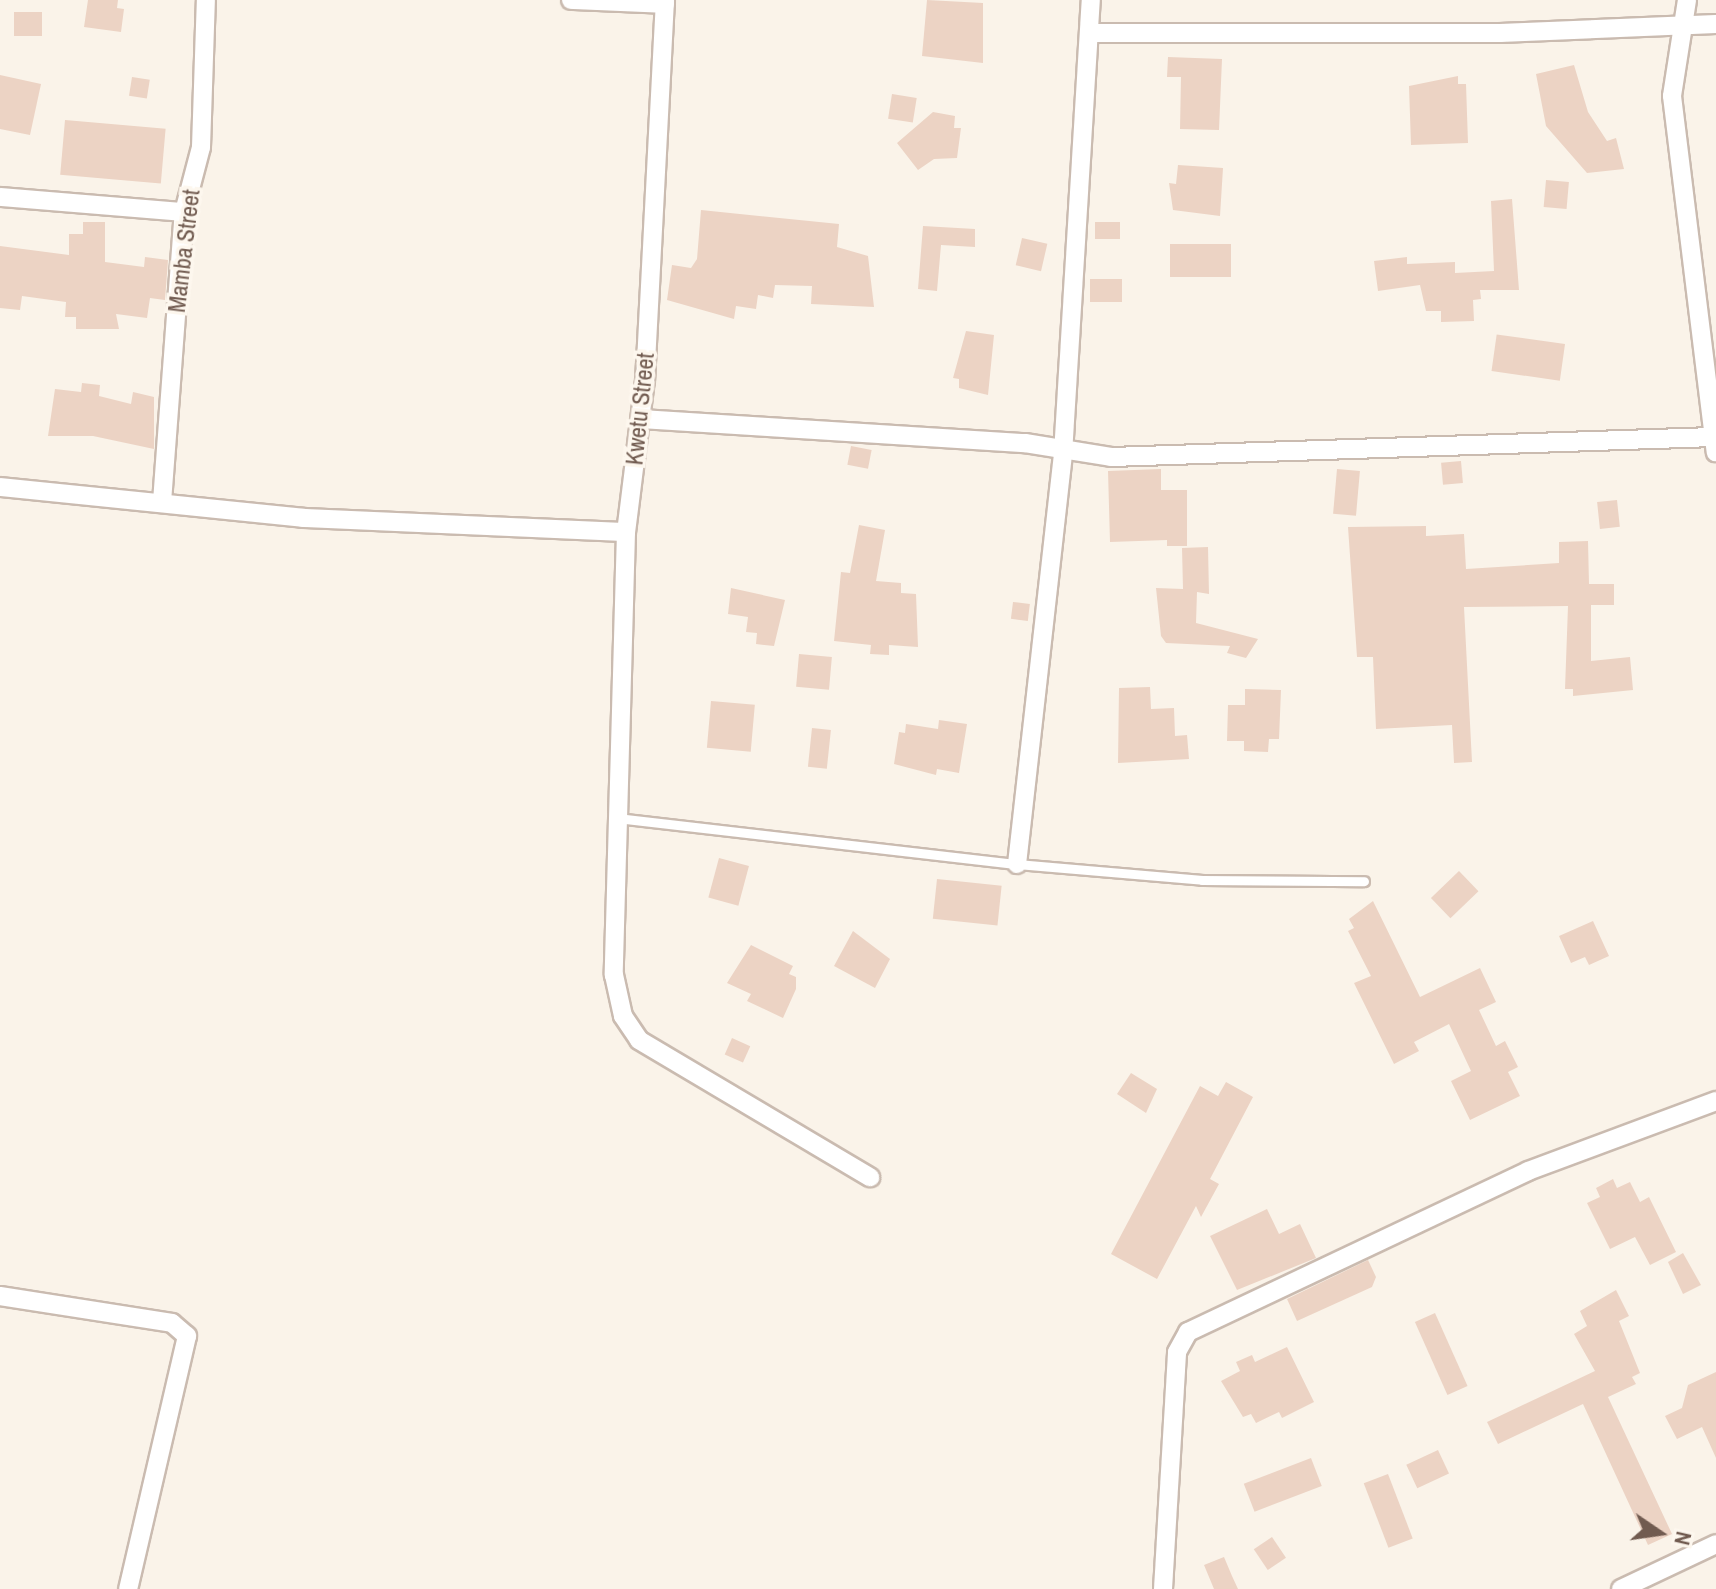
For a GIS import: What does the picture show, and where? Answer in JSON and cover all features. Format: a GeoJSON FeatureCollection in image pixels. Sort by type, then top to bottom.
{"type":"FeatureCollection","features":[{"type":"Feature","properties":{"kind":"street","name":"Mamba Street"},"geometry":{"type":"LineString","coordinates":[[162,502],[184,212],[201,147],[206,0]]}},
{"type":"Feature","properties":{"kind":"street"},"geometry":{"type":"LineString","coordinates":[[571,0],[665,2]]}},
{"type":"Feature","properties":{"kind":"street"},"geometry":{"type":"LineString","coordinates":[[1017,864],[1063,454],[1091,0]]}},
{"type":"Feature","properties":{"kind":"street"},"geometry":{"type":"LineString","coordinates":[[641,419],[1025,443],[1063,454],[1111,457],[1715,444],[1672,96],[1687,0]]}},
{"type":"Feature","properties":{"kind":"street","name":"Kwetu Street"},"geometry":{"type":"LineString","coordinates":[[665,2],[641,419],[626,532],[614,817],[614,975],[623,1016],[639,1040],[870,1177]]}},
{"type":"Feature","properties":{"kind":"street"},"geometry":{"type":"LineString","coordinates":[[1089,33],[1500,33],[1716,24]]}},
{"type":"Feature","properties":{"kind":"street"},"geometry":{"type":"LineString","coordinates":[[0,197],[184,212]]}},
{"type":"Feature","properties":{"kind":"street"},"geometry":{"type":"LineString","coordinates":[[0,487],[303,518],[626,532]]}},
{"type":"Feature","properties":{"kind":"street"},"geometry":{"type":"LineString","coordinates":[[1163,1589],[1177,1352],[1188,1332],[1528,1171],[1716,1101]]}},
{"type":"Feature","properties":{"kind":"street"},"geometry":{"type":"LineString","coordinates":[[0,1296],[172,1323],[187,1336],[128,1589]]}},
{"type":"Feature","properties":{"kind":"street"},"geometry":{"type":"LineString","coordinates":[[1621,1589],[1716,1544]]}},
{"type":"Feature","properties":{"kind":"lane"},"geometry":{"type":"LineString","coordinates":[[614,817],[1017,864],[1202,880],[1364,881]]}},
{"type":"Feature","properties":{"kind":"building"},"geometry":{"type":"Polygon","coordinates":[[[88,0],[118,0],[117,8],[124,9],[121,32],[84,27],[88,0]]]}},
{"type":"Feature","properties":{"kind":"building"},"geometry":{"type":"Polygon","coordinates":[[[927,0],[983,3],[983,63],[922,56],[927,0]]]}},
{"type":"Feature","properties":{"kind":"building"},"geometry":{"type":"Polygon","coordinates":[[[14,12],[42,12],[42,36],[14,36],[14,12]]]}},
{"type":"Feature","properties":{"kind":"building"},"geometry":{"type":"Polygon","coordinates":[[[1168,57],[1222,59],[1219,130],[1180,129],[1181,77],[1167,77],[1168,57]]]}},
{"type":"Feature","properties":{"kind":"building"},"geometry":{"type":"Polygon","coordinates":[[[1574,65],[1588,112],[1607,141],[1616,138],[1624,169],[1587,173],[1546,126],[1536,74],[1574,65]]]}},
{"type":"Feature","properties":{"kind":"building"},"geometry":{"type":"Polygon","coordinates":[[[0,75],[41,84],[30,135],[0,129],[0,75]]]}},
{"type":"Feature","properties":{"kind":"building"},"geometry":{"type":"Polygon","coordinates":[[[1458,76],[1458,84],[1466,84],[1468,143],[1411,145],[1409,86],[1458,76]]]}},
{"type":"Feature","properties":{"kind":"building"},"geometry":{"type":"Polygon","coordinates":[[[132,77],[150,80],[147,99],[129,96],[132,77]]]}},
{"type":"Feature","properties":{"kind":"building"},"geometry":{"type":"Polygon","coordinates":[[[892,94],[917,98],[913,123],[888,119],[892,94]]]}},
{"type":"Feature","properties":{"kind":"building"},"geometry":{"type":"Polygon","coordinates":[[[933,112],[955,116],[954,128],[961,128],[957,158],[934,159],[918,170],[897,143],[933,112]]]}},
{"type":"Feature","properties":{"kind":"building"},"geometry":{"type":"Polygon","coordinates":[[[65,120],[166,129],[161,184],[60,175],[65,120]]]}},
{"type":"Feature","properties":{"kind":"building"},"geometry":{"type":"Polygon","coordinates":[[[1178,165],[1223,168],[1220,216],[1173,210],[1169,183],[1176,184],[1178,165]]]}},
{"type":"Feature","properties":{"kind":"building"},"geometry":{"type":"Polygon","coordinates":[[[1546,180],[1569,182],[1567,209],[1544,207],[1546,180]]]}},
{"type":"Feature","properties":{"kind":"building"},"geometry":{"type":"Polygon","coordinates":[[[1512,199],[1519,290],[1480,290],[1481,299],[1473,300],[1474,321],[1441,322],[1441,311],[1426,311],[1420,285],[1378,291],[1374,261],[1407,257],[1407,264],[1455,262],[1455,273],[1494,271],[1491,201],[1512,199]]]}},
{"type":"Feature","properties":{"kind":"building"},"geometry":{"type":"Polygon","coordinates":[[[701,210],[839,224],[837,247],[868,256],[874,307],[811,304],[812,286],[775,285],[773,298],[758,295],[756,309],[736,306],[734,319],[667,300],[672,265],[691,268],[697,259],[701,210]]]}},
{"type":"Feature","properties":{"kind":"building"},"geometry":{"type":"Polygon","coordinates":[[[83,222],[105,222],[105,262],[144,267],[145,257],[168,260],[165,300],[150,298],[147,318],[116,314],[119,329],[76,329],[76,317],[65,317],[66,302],[22,296],[20,310],[0,308],[0,246],[69,255],[69,234],[83,234],[83,222]]]}},
{"type":"Feature","properties":{"kind":"building"},"geometry":{"type":"Polygon","coordinates":[[[1095,222],[1120,222],[1120,239],[1095,239],[1095,222]]]}},
{"type":"Feature","properties":{"kind":"building"},"geometry":{"type":"Polygon","coordinates":[[[923,226],[975,229],[975,247],[941,245],[937,291],[918,289],[923,226]]]}},
{"type":"Feature","properties":{"kind":"building"},"geometry":{"type":"Polygon","coordinates":[[[1022,238],[1047,244],[1041,271],[1016,265],[1022,238]]]}},
{"type":"Feature","properties":{"kind":"building"},"geometry":{"type":"Polygon","coordinates":[[[1170,244],[1231,244],[1231,277],[1170,277],[1170,244]]]}},
{"type":"Feature","properties":{"kind":"building"},"geometry":{"type":"Polygon","coordinates":[[[1090,279],[1122,279],[1122,302],[1090,302],[1090,279]]]}},
{"type":"Feature","properties":{"kind":"building"},"geometry":{"type":"Polygon","coordinates":[[[966,331],[994,335],[988,395],[959,388],[959,379],[953,378],[966,331]]]}},
{"type":"Feature","properties":{"kind":"building"},"geometry":{"type":"Polygon","coordinates":[[[1497,334],[1565,344],[1560,381],[1492,371],[1497,334]]]}},
{"type":"Feature","properties":{"kind":"building"},"geometry":{"type":"Polygon","coordinates":[[[82,383],[100,385],[99,396],[131,404],[133,392],[154,397],[154,449],[93,436],[48,436],[55,389],[81,392],[82,383]]]}},
{"type":"Feature","properties":{"kind":"building"},"geometry":{"type":"Polygon","coordinates":[[[851,446],[872,450],[868,469],[847,465],[851,446]]]}},
{"type":"Feature","properties":{"kind":"building"},"geometry":{"type":"Polygon","coordinates":[[[1461,461],[1463,483],[1443,485],[1441,463],[1461,461]]]}},
{"type":"Feature","properties":{"kind":"building"},"geometry":{"type":"Polygon","coordinates":[[[1161,469],[1161,490],[1187,490],[1187,546],[1167,546],[1167,540],[1110,542],[1108,471],[1161,469]]]}},
{"type":"Feature","properties":{"kind":"building"},"geometry":{"type":"Polygon","coordinates":[[[1337,469],[1360,471],[1356,516],[1333,514],[1337,469]]]}},
{"type":"Feature","properties":{"kind":"building"},"geometry":{"type":"Polygon","coordinates":[[[1617,500],[1620,527],[1600,529],[1597,502],[1617,500]]]}},
{"type":"Feature","properties":{"kind":"building"},"geometry":{"type":"Polygon","coordinates":[[[859,525],[885,530],[876,581],[901,583],[901,593],[916,594],[918,647],[889,645],[889,655],[870,654],[871,645],[834,641],[841,572],[850,573],[859,525]]]}},
{"type":"Feature","properties":{"kind":"building"},"geometry":{"type":"Polygon","coordinates":[[[1426,526],[1426,536],[1464,534],[1466,569],[1559,563],[1559,542],[1588,541],[1589,584],[1614,584],[1614,605],[1591,605],[1591,661],[1630,657],[1633,690],[1573,696],[1573,689],[1565,689],[1568,606],[1464,607],[1472,762],[1454,763],[1452,725],[1376,729],[1373,657],[1357,657],[1348,527],[1426,526]]]}},
{"type":"Feature","properties":{"kind":"building"},"geometry":{"type":"Polygon","coordinates":[[[1208,547],[1209,594],[1197,592],[1196,623],[1258,639],[1246,658],[1227,653],[1230,646],[1166,643],[1161,636],[1156,588],[1183,589],[1182,548],[1208,547]]]}},
{"type":"Feature","properties":{"kind":"building"},"geometry":{"type":"Polygon","coordinates":[[[731,588],[785,600],[774,646],[756,644],[757,633],[746,632],[748,617],[728,614],[731,588]]]}},
{"type":"Feature","properties":{"kind":"building"},"geometry":{"type":"Polygon","coordinates":[[[1013,602],[1030,604],[1028,621],[1011,619],[1013,602]]]}},
{"type":"Feature","properties":{"kind":"building"},"geometry":{"type":"Polygon","coordinates":[[[799,654],[832,657],[829,690],[796,687],[799,654]]]}},
{"type":"Feature","properties":{"kind":"building"},"geometry":{"type":"Polygon","coordinates":[[[1150,687],[1151,709],[1174,708],[1175,736],[1187,735],[1189,759],[1118,763],[1119,688],[1150,687]]]}},
{"type":"Feature","properties":{"kind":"building"},"geometry":{"type":"Polygon","coordinates":[[[1245,689],[1281,690],[1279,739],[1269,739],[1268,752],[1244,751],[1244,741],[1227,741],[1228,705],[1245,705],[1245,689]]]}},
{"type":"Feature","properties":{"kind":"building"},"geometry":{"type":"Polygon","coordinates":[[[711,701],[755,705],[751,752],[707,748],[711,701]]]}},
{"type":"Feature","properties":{"kind":"building"},"geometry":{"type":"Polygon","coordinates":[[[939,720],[967,724],[959,773],[937,769],[936,775],[894,764],[899,732],[905,733],[906,724],[938,729],[939,720]]]}},
{"type":"Feature","properties":{"kind":"building"},"geometry":{"type":"Polygon","coordinates":[[[812,728],[831,730],[827,769],[808,767],[812,728]]]}},
{"type":"Feature","properties":{"kind":"building"},"geometry":{"type":"Polygon","coordinates":[[[719,858],[749,866],[738,906],[708,898],[719,858]]]}},
{"type":"Feature","properties":{"kind":"building"},"geometry":{"type":"Polygon","coordinates":[[[1459,871],[1478,891],[1450,918],[1431,898],[1459,871]]]}},
{"type":"Feature","properties":{"kind":"building"},"geometry":{"type":"Polygon","coordinates":[[[937,879],[1002,886],[997,926],[933,919],[937,879]]]}},
{"type":"Feature","properties":{"kind":"building"},"geometry":{"type":"Polygon","coordinates":[[[1373,901],[1420,997],[1480,968],[1496,1002],[1479,1010],[1496,1046],[1505,1041],[1518,1067],[1508,1072],[1520,1096],[1470,1120],[1451,1081],[1471,1071],[1449,1024],[1414,1042],[1419,1051],[1394,1064],[1354,983],[1371,976],[1348,931],[1354,928],[1349,919],[1373,901]]]}},
{"type":"Feature","properties":{"kind":"building"},"geometry":{"type":"Polygon","coordinates":[[[1593,921],[1609,956],[1589,965],[1585,957],[1571,963],[1559,936],[1593,921]]]}},
{"type":"Feature","properties":{"kind":"building"},"geometry":{"type":"Polygon","coordinates":[[[853,931],[890,959],[875,988],[834,966],[853,931]]]}},
{"type":"Feature","properties":{"kind":"building"},"geometry":{"type":"Polygon","coordinates":[[[751,945],[793,966],[789,974],[796,977],[796,989],[783,1018],[747,1001],[751,994],[727,983],[751,945]]]}},
{"type":"Feature","properties":{"kind":"building"},"geometry":{"type":"Polygon","coordinates":[[[732,1038],[750,1046],[743,1063],[725,1054],[732,1038]]]}},
{"type":"Feature","properties":{"kind":"building"},"geometry":{"type":"Polygon","coordinates":[[[1131,1073],[1157,1089],[1146,1113],[1117,1094],[1131,1073]]]}},
{"type":"Feature","properties":{"kind":"building"},"geometry":{"type":"Polygon","coordinates":[[[1226,1082],[1253,1097],[1210,1179],[1219,1184],[1201,1217],[1196,1206],[1157,1279],[1111,1254],[1200,1086],[1218,1096],[1226,1082]]]}},
{"type":"Feature","properties":{"kind":"building"},"geometry":{"type":"Polygon","coordinates":[[[1613,1179],[1617,1188],[1630,1182],[1640,1202],[1649,1197],[1676,1252],[1650,1265],[1635,1237],[1610,1249],[1587,1203],[1600,1197],[1596,1188],[1613,1179]]]}},
{"type":"Feature","properties":{"kind":"building"},"geometry":{"type":"Polygon","coordinates":[[[1267,1209],[1279,1234],[1300,1224],[1316,1258],[1237,1290],[1210,1236],[1267,1209]]]}},
{"type":"Feature","properties":{"kind":"building"},"geometry":{"type":"Polygon","coordinates":[[[1683,1253],[1701,1285],[1683,1294],[1668,1262],[1683,1253]]]}},
{"type":"Feature","properties":{"kind":"building"},"geometry":{"type":"Polygon","coordinates":[[[1368,1260],[1376,1277],[1372,1287],[1297,1321],[1287,1299],[1368,1260]]]}},
{"type":"Feature","properties":{"kind":"building"},"geometry":{"type":"Polygon","coordinates":[[[1616,1290],[1629,1316],[1619,1321],[1640,1373],[1632,1377],[1636,1384],[1608,1397],[1672,1534],[1648,1545],[1583,1404],[1498,1444],[1487,1422],[1595,1371],[1574,1334],[1587,1326],[1580,1311],[1616,1290]]]}},
{"type":"Feature","properties":{"kind":"building"},"geometry":{"type":"Polygon","coordinates":[[[1435,1313],[1468,1386],[1447,1395],[1415,1322],[1435,1313]]]}},
{"type":"Feature","properties":{"kind":"building"},"geometry":{"type":"Polygon","coordinates":[[[1287,1347],[1314,1402],[1282,1418],[1279,1412],[1256,1423],[1251,1414],[1243,1417],[1221,1381],[1240,1371],[1236,1362],[1252,1355],[1255,1362],[1287,1347]]]}},
{"type":"Feature","properties":{"kind":"building"},"geometry":{"type":"Polygon","coordinates":[[[1716,1372],[1716,1458],[1702,1427],[1677,1439],[1665,1416],[1682,1408],[1688,1385],[1716,1372]]]}},
{"type":"Feature","properties":{"kind":"building"},"geometry":{"type":"Polygon","coordinates":[[[1438,1450],[1449,1474],[1417,1488],[1406,1465],[1438,1450]]]}},
{"type":"Feature","properties":{"kind":"building"},"geometry":{"type":"Polygon","coordinates":[[[1311,1458],[1322,1486],[1255,1512],[1244,1484],[1311,1458]]]}},
{"type":"Feature","properties":{"kind":"building"},"geometry":{"type":"Polygon","coordinates":[[[1388,1474],[1413,1538],[1388,1548],[1364,1483],[1388,1474]]]}},
{"type":"Feature","properties":{"kind":"building"},"geometry":{"type":"Polygon","coordinates":[[[1272,1537],[1286,1558],[1268,1570],[1254,1549],[1272,1537]]]}},
{"type":"Feature","properties":{"kind":"building"},"geometry":{"type":"Polygon","coordinates":[[[1224,1557],[1238,1589],[1214,1589],[1204,1565],[1224,1557]]]}}]}
